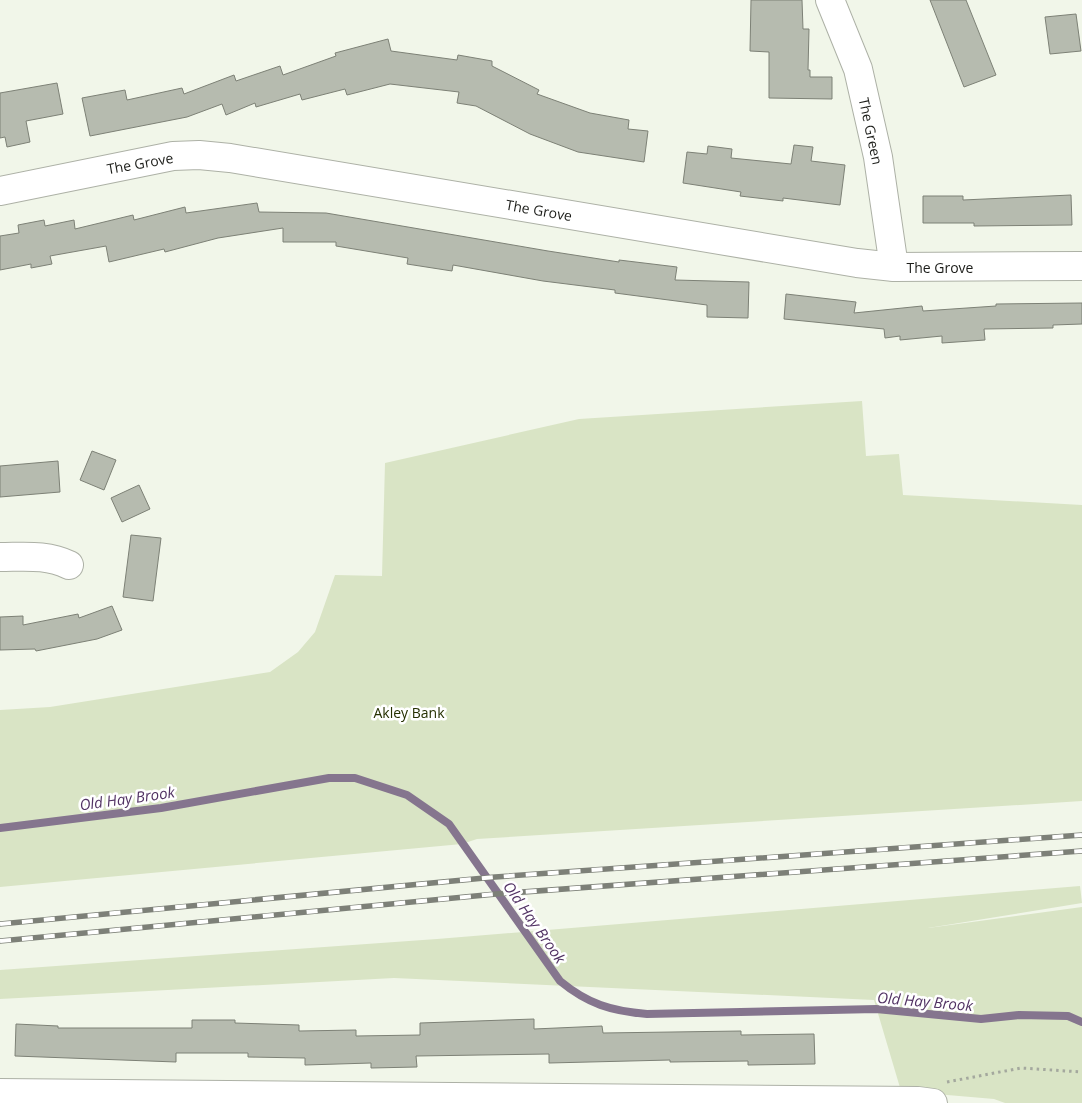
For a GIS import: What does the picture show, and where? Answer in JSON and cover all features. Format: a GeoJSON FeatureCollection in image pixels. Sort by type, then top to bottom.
{"type":"FeatureCollection","features":[{"type":"Feature","properties":{"kind":"street","name":"The Green"},"geometry":{"type":"LineString","coordinates":[[830,0],[858,69],[878,157],[894,267]]}},
{"type":"Feature","properties":{"kind":"street","name":"The Grove"},"geometry":{"type":"LineString","coordinates":[[0,190],[173,156],[214,156],[857,263],[894,267],[1082,266]]}},
{"type":"Feature","properties":{"kind":"street"},"geometry":{"type":"LineString","coordinates":[[0,557],[42,556],[69,565]]}},
{"type":"Feature","properties":{"kind":"street"},"geometry":{"type":"LineString","coordinates":[[0,1093],[126,1099],[925,1102]]}},
{"type":"Feature","properties":{"kind":"path"},"geometry":{"type":"LineString","coordinates":[[925,1102],[948,1082],[1021,1068],[1082,1072]]}},
{"type":"Feature","properties":{"kind":"green space","name":"Akley Bank"},"geometry":{"type":"Polygon","coordinates":[[[862,401],[866,456],[899,454],[903,495],[1082,505],[1082,801],[477,839],[462,844],[0,887],[0,710],[50,707],[270,672],[298,652],[315,632],[335,575],[382,576],[385,463],[579,419],[862,401]]]}},
{"type":"Feature","properties":{"kind":"green space"},"geometry":{"type":"Polygon","coordinates":[[[1080,886],[1082,903],[928,928],[1082,907],[1082,1103],[1005,1103],[994,1099],[901,1091],[874,1000],[394,978],[0,999],[0,970],[437,939],[1080,886]]]}},
{"type":"Feature","properties":{"kind":"building"},"geometry":{"type":"Polygon","coordinates":[[[751,0],[802,0],[803,29],[809,29],[808,70],[810,70],[810,77],[832,77],[832,99],[769,98],[769,52],[750,51],[751,0]]]}},
{"type":"Feature","properties":{"kind":"building"},"geometry":{"type":"Polygon","coordinates":[[[930,0],[966,0],[996,75],[964,87],[930,0]]]}},
{"type":"Feature","properties":{"kind":"building"},"geometry":{"type":"Polygon","coordinates":[[[1076,14],[1081,51],[1050,54],[1045,17],[1076,14]]]}},
{"type":"Feature","properties":{"kind":"building"},"geometry":{"type":"Polygon","coordinates":[[[388,39],[391,51],[457,60],[458,55],[492,61],[492,66],[539,90],[537,94],[590,113],[629,120],[628,129],[648,131],[644,162],[578,152],[530,134],[476,106],[457,103],[459,92],[390,84],[347,95],[345,89],[302,100],[300,94],[256,107],[255,103],[226,115],[222,104],[187,117],[90,136],[82,98],[125,90],[127,100],[182,88],[184,94],[234,75],[236,81],[280,66],[283,75],[336,56],[335,53],[388,39]]]}},
{"type":"Feature","properties":{"kind":"building"},"geometry":{"type":"Polygon","coordinates":[[[57,83],[63,114],[26,121],[30,142],[7,147],[5,137],[0,138],[0,93],[57,83]]]}},
{"type":"Feature","properties":{"kind":"building"},"geometry":{"type":"Polygon","coordinates":[[[794,145],[813,147],[811,161],[845,165],[840,205],[783,198],[783,201],[740,196],[741,192],[683,183],[687,152],[707,154],[708,146],[732,149],[731,158],[791,164],[794,145]]]}},
{"type":"Feature","properties":{"kind":"building"},"geometry":{"type":"Polygon","coordinates":[[[1071,195],[1072,225],[974,226],[974,223],[923,223],[923,196],[963,196],[963,200],[1071,195]]]}},
{"type":"Feature","properties":{"kind":"building"},"geometry":{"type":"Polygon","coordinates":[[[257,203],[259,212],[326,213],[619,262],[619,260],[677,267],[675,280],[749,282],[748,318],[707,317],[707,305],[615,293],[615,290],[543,281],[453,265],[452,271],[407,264],[408,258],[336,246],[336,242],[283,242],[283,228],[218,238],[165,252],[164,249],[109,262],[106,246],[50,256],[52,264],[31,268],[31,264],[0,270],[0,236],[19,233],[18,225],[44,220],[45,226],[74,220],[75,229],[133,215],[134,220],[185,207],[186,213],[257,203]]]}},
{"type":"Feature","properties":{"kind":"building"},"geometry":{"type":"Polygon","coordinates":[[[786,294],[856,302],[854,313],[922,306],[923,311],[996,306],[996,304],[1082,303],[1082,324],[1053,325],[1053,328],[984,329],[985,340],[942,343],[942,336],[900,340],[900,336],[885,338],[884,329],[784,319],[786,294]]]}},
{"type":"Feature","properties":{"kind":"building"},"geometry":{"type":"Polygon","coordinates":[[[92,451],[116,460],[104,490],[80,480],[92,451]]]}},
{"type":"Feature","properties":{"kind":"building"},"geometry":{"type":"Polygon","coordinates":[[[58,461],[60,492],[0,497],[0,466],[58,461]]]}},
{"type":"Feature","properties":{"kind":"building"},"geometry":{"type":"Polygon","coordinates":[[[139,485],[150,509],[122,522],[111,498],[139,485]]]}},
{"type":"Feature","properties":{"kind":"building"},"geometry":{"type":"Polygon","coordinates":[[[131,535],[161,538],[153,601],[123,597],[131,535]]]}},
{"type":"Feature","properties":{"kind":"building"},"geometry":{"type":"Polygon","coordinates":[[[112,606],[122,630],[97,639],[36,651],[35,649],[0,650],[0,617],[23,616],[23,625],[78,614],[79,618],[112,606]]]}},
{"type":"Feature","properties":{"kind":"building"},"geometry":{"type":"Polygon","coordinates":[[[534,1019],[534,1029],[602,1026],[603,1033],[741,1031],[741,1035],[814,1034],[815,1064],[748,1065],[748,1061],[670,1062],[670,1060],[549,1063],[549,1054],[416,1056],[417,1067],[371,1068],[371,1063],[305,1065],[305,1058],[248,1057],[248,1053],[176,1053],[176,1062],[15,1056],[16,1024],[58,1026],[58,1028],[192,1028],[192,1020],[235,1020],[235,1023],[299,1025],[299,1031],[356,1030],[356,1036],[420,1035],[420,1023],[534,1019]]]}},
{"type":"Feature","properties":{"kind":"waterway","name":"Old Hay Brook"},"geometry":{"type":"LineString","coordinates":[[0,828],[161,808],[329,778],[355,778],[407,795],[449,824],[560,981],[570,989],[600,1005],[622,1011],[647,1014],[876,1009],[981,1019],[1019,1015],[1068,1016],[1082,1022]]}},
{"type":"Feature","properties":{"kind":"railway"},"geometry":{"type":"LineString","coordinates":[[0,924],[495,877],[1082,835]]}},
{"type":"Feature","properties":{"kind":"railway"},"geometry":{"type":"LineString","coordinates":[[0,941],[496,894],[1082,851]]}}]}
